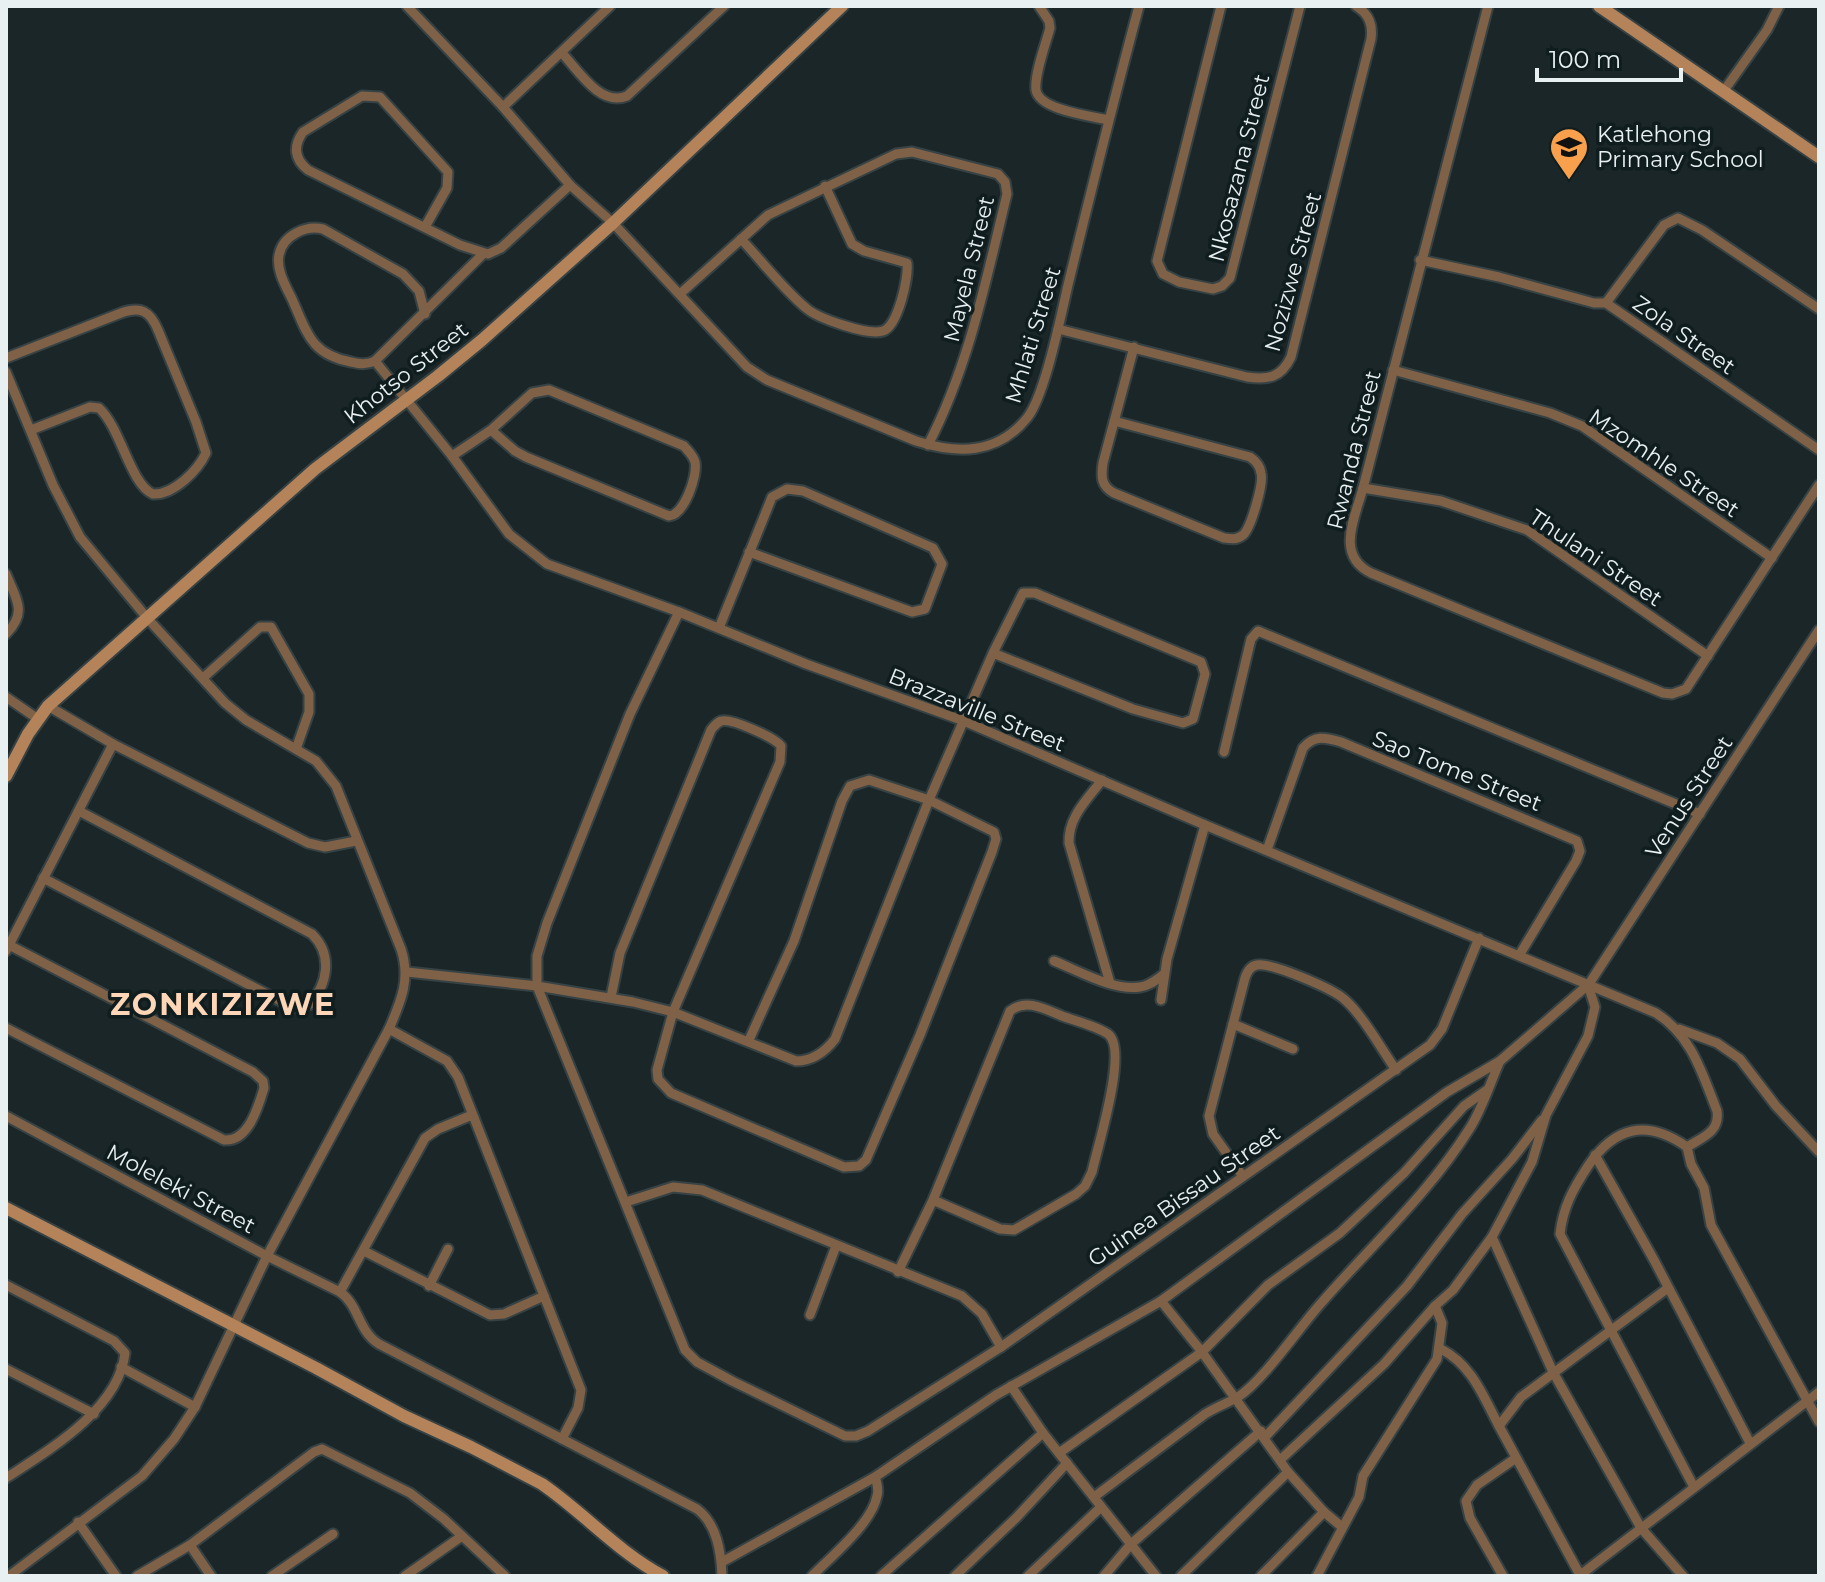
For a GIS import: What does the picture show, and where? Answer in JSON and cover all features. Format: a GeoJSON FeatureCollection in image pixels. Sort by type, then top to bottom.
{"type":"FeatureCollection","features":[{"type":"Feature","properties":{"kind":"street","name":"Mhlati Street"},"geometry":{"type":"LineString","coordinates":[[407,6],[503,107],[570,185],[613,223],[755,373],[928,445],[963,451],[986,447],[1001,440],[1021,425],[1036,404],[1058,329],[1139,6]]}},
{"type":"Feature","properties":{"kind":"street"},"geometry":{"type":"LineString","coordinates":[[503,107],[610,6]]}},
{"type":"Feature","properties":{"kind":"street"},"geometry":{"type":"LineString","coordinates":[[562,53],[601,93],[610,99],[620,99],[627,96],[724,6]]}},
{"type":"Feature","properties":{"kind":"street","name":"Khotso Street"},"geometry":{"type":"LineString","coordinates":[[6,776],[48,706],[315,469],[458,360],[613,223],[842,6]]}},
{"type":"Feature","properties":{"kind":"street"},"geometry":{"type":"LineString","coordinates":[[1039,6],[1050,28],[1036,84],[1038,96],[1050,106],[1108,120]]}},
{"type":"Feature","properties":{"kind":"street","name":"Nkosazana Street"},"geometry":{"type":"LineString","coordinates":[[1221,6],[1157,261],[1168,279],[1213,289],[1230,278],[1300,6]]}},
{"type":"Feature","properties":{"kind":"street","name":"Nozizwe Street"},"geometry":{"type":"LineString","coordinates":[[1058,329],[1247,377],[1266,379],[1282,372],[1288,364],[1371,39],[1369,18],[1356,6]]}},
{"type":"Feature","properties":{"kind":"street","name":"Rwanda Street"},"geometry":{"type":"LineString","coordinates":[[1488,6],[1363,488],[1349,546],[1354,561],[1362,568],[1663,693],[1679,693],[1686,689],[1708,656]]}},
{"type":"Feature","properties":{"kind":"street"},"geometry":{"type":"LineString","coordinates":[[1599,6],[1819,157]]}},
{"type":"Feature","properties":{"kind":"street"},"geometry":{"type":"LineString","coordinates":[[1723,92],[1767,30],[1779,6]]}},
{"type":"Feature","properties":{"kind":"street"},"geometry":{"type":"LineString","coordinates":[[425,227],[447,188],[448,172],[380,97],[362,96],[303,132],[296,149],[300,164],[425,227],[483,254],[492,254],[501,248],[570,185]]}},
{"type":"Feature","properties":{"kind":"street","name":"Mayela Street"},"geometry":{"type":"LineString","coordinates":[[681,293],[777,210],[896,154],[912,152],[991,171],[1005,182],[1007,194],[963,364],[928,445]]}},
{"type":"Feature","properties":{"kind":"street"},"geometry":{"type":"LineString","coordinates":[[741,239],[811,312],[844,325],[882,332],[897,316],[907,263],[864,251],[852,244],[825,186]]}},
{"type":"Feature","properties":{"kind":"street"},"geometry":{"type":"LineString","coordinates":[[1606,303],[1664,225],[1678,218],[1702,230],[1819,309]]}},
{"type":"Feature","properties":{"kind":"street"},"geometry":{"type":"LineString","coordinates":[[425,314],[419,291],[403,274],[318,228],[308,227],[289,239],[280,251],[279,264],[285,285],[310,341],[338,360],[366,365],[375,361],[425,314],[483,254]]}},
{"type":"Feature","properties":{"kind":"street","name":"Zola Street"},"geometry":{"type":"LineString","coordinates":[[1420,260],[1499,277],[1590,302],[1606,303],[1819,450]]}},
{"type":"Feature","properties":{"kind":"street"},"geometry":{"type":"LineString","coordinates":[[6,358],[131,309],[145,311],[158,330],[206,453],[196,469],[168,492],[153,494],[139,484],[119,438],[99,408],[90,407],[31,430]]}},
{"type":"Feature","properties":{"kind":"street"},"geometry":{"type":"LineString","coordinates":[[1114,421],[1256,461],[1262,478],[1252,518],[1244,534],[1232,539],[1224,538],[1106,489],[1101,472],[1114,421],[1134,347]]}},
{"type":"Feature","properties":{"kind":"street","name":"Brazzaville Street"},"geometry":{"type":"LineString","coordinates":[[375,361],[452,456],[501,525],[534,554],[568,572],[964,721],[1205,825],[1520,954],[1656,1013],[1676,1028]]}},
{"type":"Feature","properties":{"kind":"street","name":"Mzomhle Street"},"geometry":{"type":"LineString","coordinates":[[1393,370],[1550,413],[1582,426],[1772,558]]}},
{"type":"Feature","properties":{"kind":"street"},"geometry":{"type":"LineString","coordinates":[[6,372],[57,495],[76,532],[148,619],[238,714],[316,761],[336,786],[401,949],[407,972],[404,992],[389,1029],[267,1256],[195,1407],[174,1439],[150,1469],[78,1522],[22,1572],[9,1576]]}},
{"type":"Feature","properties":{"kind":"street"},"geometry":{"type":"LineString","coordinates":[[452,456],[491,430],[522,400],[542,390],[549,390],[684,446],[694,460],[695,471],[685,505],[678,514],[669,516],[526,457],[491,430]]}},
{"type":"Feature","properties":{"kind":"street"},"geometry":{"type":"LineString","coordinates":[[1708,656],[1819,485]]}},
{"type":"Feature","properties":{"kind":"street","name":"Thulani Street"},"geometry":{"type":"LineString","coordinates":[[1363,488],[1441,501],[1527,530],[1708,656]]}},
{"type":"Feature","properties":{"kind":"street"},"geometry":{"type":"LineString","coordinates":[[719,628],[749,552],[772,497],[780,491],[803,491],[933,548],[942,564],[925,609],[912,612],[749,552]]}},
{"type":"Feature","properties":{"kind":"street"},"geometry":{"type":"LineString","coordinates":[[6,574],[19,612],[15,625],[6,634]]}},
{"type":"Feature","properties":{"kind":"street"},"geometry":{"type":"LineString","coordinates":[[407,972],[611,997],[673,1012],[796,1061],[805,1061],[822,1053],[835,1039],[929,800],[993,653],[1018,599],[1029,591],[1201,662],[1205,674],[1193,719],[1183,723],[1133,709],[993,653]]}},
{"type":"Feature","properties":{"kind":"street"},"geometry":{"type":"LineString","coordinates":[[679,612],[630,714],[547,923],[537,956],[537,986],[626,1202],[673,1187],[697,1189],[953,1292],[971,1302],[982,1314],[1001,1347]]}},
{"type":"Feature","properties":{"kind":"street"},"geometry":{"type":"LineString","coordinates":[[203,678],[260,627],[271,627],[309,694],[309,712],[296,749]]}},
{"type":"Feature","properties":{"kind":"street","name":"Venus Street"},"geometry":{"type":"LineString","coordinates":[[1500,1061],[1588,985],[1819,630]]}},
{"type":"Feature","properties":{"kind":"street"},"geometry":{"type":"LineString","coordinates":[[1224,752],[1251,639],[1258,631],[1700,814]]}},
{"type":"Feature","properties":{"kind":"street"},"geometry":{"type":"LineString","coordinates":[[6,697],[38,719]]}},
{"type":"Feature","properties":{"kind":"street"},"geometry":{"type":"LineString","coordinates":[[48,706],[113,744],[308,843],[325,847],[356,841]]}},
{"type":"Feature","properties":{"kind":"street"},"geometry":{"type":"LineString","coordinates":[[611,997],[620,953],[709,734],[717,723],[727,721],[775,740],[781,746],[781,757],[673,1012],[657,1070],[658,1079],[665,1089],[852,1168],[863,1163],[920,1035],[995,842],[995,835],[988,828],[929,800],[869,780],[850,786],[842,801],[794,941],[749,1040]]}},
{"type":"Feature","properties":{"kind":"street","name":"Sao Tome Street"},"geometry":{"type":"LineString","coordinates":[[1267,850],[1303,748],[1308,742],[1323,737],[1341,742],[1577,841],[1580,851],[1576,861],[1520,954]]}},
{"type":"Feature","properties":{"kind":"street"},"geometry":{"type":"LineString","coordinates":[[6,1028],[224,1140],[234,1140],[243,1135],[264,1088],[263,1081],[253,1072],[7,948],[113,744]]}},
{"type":"Feature","properties":{"kind":"street"},"geometry":{"type":"LineString","coordinates":[[1102,780],[1073,819],[1069,843],[1110,983]]}},
{"type":"Feature","properties":{"kind":"street"},"geometry":{"type":"LineString","coordinates":[[43,878],[294,1008],[309,1005],[322,983],[325,955],[312,934],[79,811]]}},
{"type":"Feature","properties":{"kind":"street"},"geometry":{"type":"LineString","coordinates":[[1161,1000],[1163,975],[1205,825]]}},
{"type":"Feature","properties":{"kind":"street","name":"Guinea Bissau Street"},"geometry":{"type":"LineString","coordinates":[[626,1202],[690,1357],[841,1434],[856,1436],[1001,1347],[1242,1175],[1396,1070],[1436,1038],[1479,938]]}},
{"type":"Feature","properties":{"kind":"street"},"geometry":{"type":"LineString","coordinates":[[1054,961],[1110,983],[1138,988],[1163,975]]}},
{"type":"Feature","properties":{"kind":"street"},"geometry":{"type":"LineString","coordinates":[[1242,1175],[1213,1134],[1209,1116],[1248,970],[1254,965],[1267,966],[1334,991],[1346,1000],[1396,1070]]}},
{"type":"Feature","properties":{"kind":"street"},"geometry":{"type":"LineString","coordinates":[[1104,1576],[1131,1544],[1263,1434],[1407,1286],[1462,1214],[1512,1159],[1546,1115],[1588,1036],[1594,1019],[1593,995],[1588,985]]}},
{"type":"Feature","properties":{"kind":"street"},"geometry":{"type":"LineString","coordinates":[[898,1272],[933,1200],[1010,1011],[1016,1006],[1036,1005],[1108,1035],[1116,1047],[1116,1067],[1092,1172],[1085,1186],[1023,1227],[1008,1230],[933,1200]]}},
{"type":"Feature","properties":{"kind":"street"},"geometry":{"type":"LineString","coordinates":[[1233,1024],[1293,1049]]}},
{"type":"Feature","properties":{"kind":"street"},"geometry":{"type":"LineString","coordinates":[[1676,1028],[1697,1059],[1718,1117],[1715,1129],[1687,1147]]}},
{"type":"Feature","properties":{"kind":"street"},"geometry":{"type":"LineString","coordinates":[[1676,1028],[1717,1043],[1740,1059],[1776,1106],[1819,1152]]}},
{"type":"Feature","properties":{"kind":"street"},"geometry":{"type":"LineString","coordinates":[[389,1029],[447,1061],[458,1077],[581,1394],[578,1408],[562,1439]]}},
{"type":"Feature","properties":{"kind":"street"},"geometry":{"type":"LineString","coordinates":[[1094,1497],[1205,1414],[1223,1402],[1236,1398],[1258,1378],[1322,1301],[1427,1187],[1482,1107],[1500,1061]]}},
{"type":"Feature","properties":{"kind":"street"},"geometry":{"type":"LineString","coordinates":[[722,1562],[875,1477],[1011,1386],[1161,1301],[1447,1092],[1500,1061]]}},
{"type":"Feature","properties":{"kind":"street"},"geometry":{"type":"LineString","coordinates":[[1059,1453],[1202,1352],[1268,1285],[1340,1233],[1404,1173],[1464,1106],[1487,1090]]}},
{"type":"Feature","properties":{"kind":"street"},"geometry":{"type":"LineString","coordinates":[[472,1115],[425,1138],[340,1292],[348,1297],[371,1339],[705,1515],[715,1534],[722,1576]]}},
{"type":"Feature","properties":{"kind":"street"},"geometry":{"type":"LineString","coordinates":[[1280,1460],[1384,1364],[1453,1290],[1492,1237],[1532,1162],[1546,1115]]}},
{"type":"Feature","properties":{"kind":"street","name":"Moleleki Street"},"geometry":{"type":"LineString","coordinates":[[6,1116],[340,1292]]}},
{"type":"Feature","properties":{"kind":"street"},"geometry":{"type":"LineString","coordinates":[[1694,1487],[1560,1234],[1570,1194],[1595,1155],[1613,1138],[1636,1130],[1653,1131],[1687,1147],[1691,1164],[1704,1188],[1711,1225],[1819,1422]]}},
{"type":"Feature","properties":{"kind":"street"},"geometry":{"type":"LineString","coordinates":[[1595,1155],[1750,1443]]}},
{"type":"Feature","properties":{"kind":"street"},"geometry":{"type":"LineString","coordinates":[[6,1208],[354,1390],[542,1484],[621,1548],[663,1576]]}},
{"type":"Feature","properties":{"kind":"street"},"geometry":{"type":"LineString","coordinates":[[1492,1237],[1553,1372],[1641,1528],[1683,1576]]}},
{"type":"Feature","properties":{"kind":"street"},"geometry":{"type":"LineString","coordinates":[[810,1315],[836,1246]]}},
{"type":"Feature","properties":{"kind":"street"},"geometry":{"type":"LineString","coordinates":[[429,1286],[448,1249]]}},
{"type":"Feature","properties":{"kind":"street"},"geometry":{"type":"LineString","coordinates":[[364,1251],[490,1315],[504,1314],[544,1296]]}},
{"type":"Feature","properties":{"kind":"street"},"geometry":{"type":"LineString","coordinates":[[6,1285],[114,1341],[125,1353],[121,1367],[94,1414],[6,1477]]}},
{"type":"Feature","properties":{"kind":"street"},"geometry":{"type":"LineString","coordinates":[[1499,1426],[1521,1397],[1668,1288]]}},
{"type":"Feature","properties":{"kind":"street"},"geometry":{"type":"LineString","coordinates":[[1161,1301],[1263,1434],[1288,1472],[1342,1527]]}},
{"type":"Feature","properties":{"kind":"street"},"geometry":{"type":"LineString","coordinates":[[1317,1576],[1359,1497],[1363,1476],[1431,1370],[1441,1349],[1442,1323],[1435,1306]]}},
{"type":"Feature","properties":{"kind":"street"},"geometry":{"type":"LineString","coordinates":[[1441,1349],[1458,1360],[1471,1374],[1579,1575],[1819,1392]]}},
{"type":"Feature","properties":{"kind":"street"},"geometry":{"type":"LineString","coordinates":[[121,1367],[195,1407]]}},
{"type":"Feature","properties":{"kind":"street"},"geometry":{"type":"LineString","coordinates":[[6,1369],[94,1414]]}},
{"type":"Feature","properties":{"kind":"street"},"geometry":{"type":"LineString","coordinates":[[1011,1386],[1043,1433],[1156,1576]]}},
{"type":"Feature","properties":{"kind":"street"},"geometry":{"type":"LineString","coordinates":[[881,1576],[1043,1433]]}},
{"type":"Feature","properties":{"kind":"street"},"geometry":{"type":"LineString","coordinates":[[137,1576],[190,1545],[321,1449],[410,1493],[505,1576]]}},
{"type":"Feature","properties":{"kind":"street"},"geometry":{"type":"LineString","coordinates":[[1503,1576],[1470,1518],[1466,1501],[1477,1485],[1516,1458]]}},
{"type":"Feature","properties":{"kind":"street"},"geometry":{"type":"LineString","coordinates":[[955,1576],[1017,1517],[1067,1463]]}},
{"type":"Feature","properties":{"kind":"street"},"geometry":{"type":"LineString","coordinates":[[1181,1576],[1288,1472]]}},
{"type":"Feature","properties":{"kind":"street"},"geometry":{"type":"LineString","coordinates":[[812,1576],[865,1521],[879,1493],[875,1477]]}},
{"type":"Feature","properties":{"kind":"street"},"geometry":{"type":"LineString","coordinates":[[1028,1576],[1101,1507]]}},
{"type":"Feature","properties":{"kind":"street"},"geometry":{"type":"LineString","coordinates":[[1261,1576],[1324,1512]]}},
{"type":"Feature","properties":{"kind":"street"},"geometry":{"type":"LineString","coordinates":[[78,1522],[116,1576]]}},
{"type":"Feature","properties":{"kind":"street"},"geometry":{"type":"LineString","coordinates":[[272,1576],[333,1534]]}},
{"type":"Feature","properties":{"kind":"street"},"geometry":{"type":"LineString","coordinates":[[405,1576],[462,1536]]}},
{"type":"Feature","properties":{"kind":"street"},"geometry":{"type":"LineString","coordinates":[[190,1545],[211,1576]]}},
{"type":"Feature","properties":{"kind":"place","name":"Katlehong Primary School"},"geometry":{"type":"Point","coordinates":[1569,181]}},
{"type":"Feature","properties":{"kind":"district","name":"ZONKIZIZWE"},"geometry":{"type":"Point","coordinates":[223,1004]}}]}
